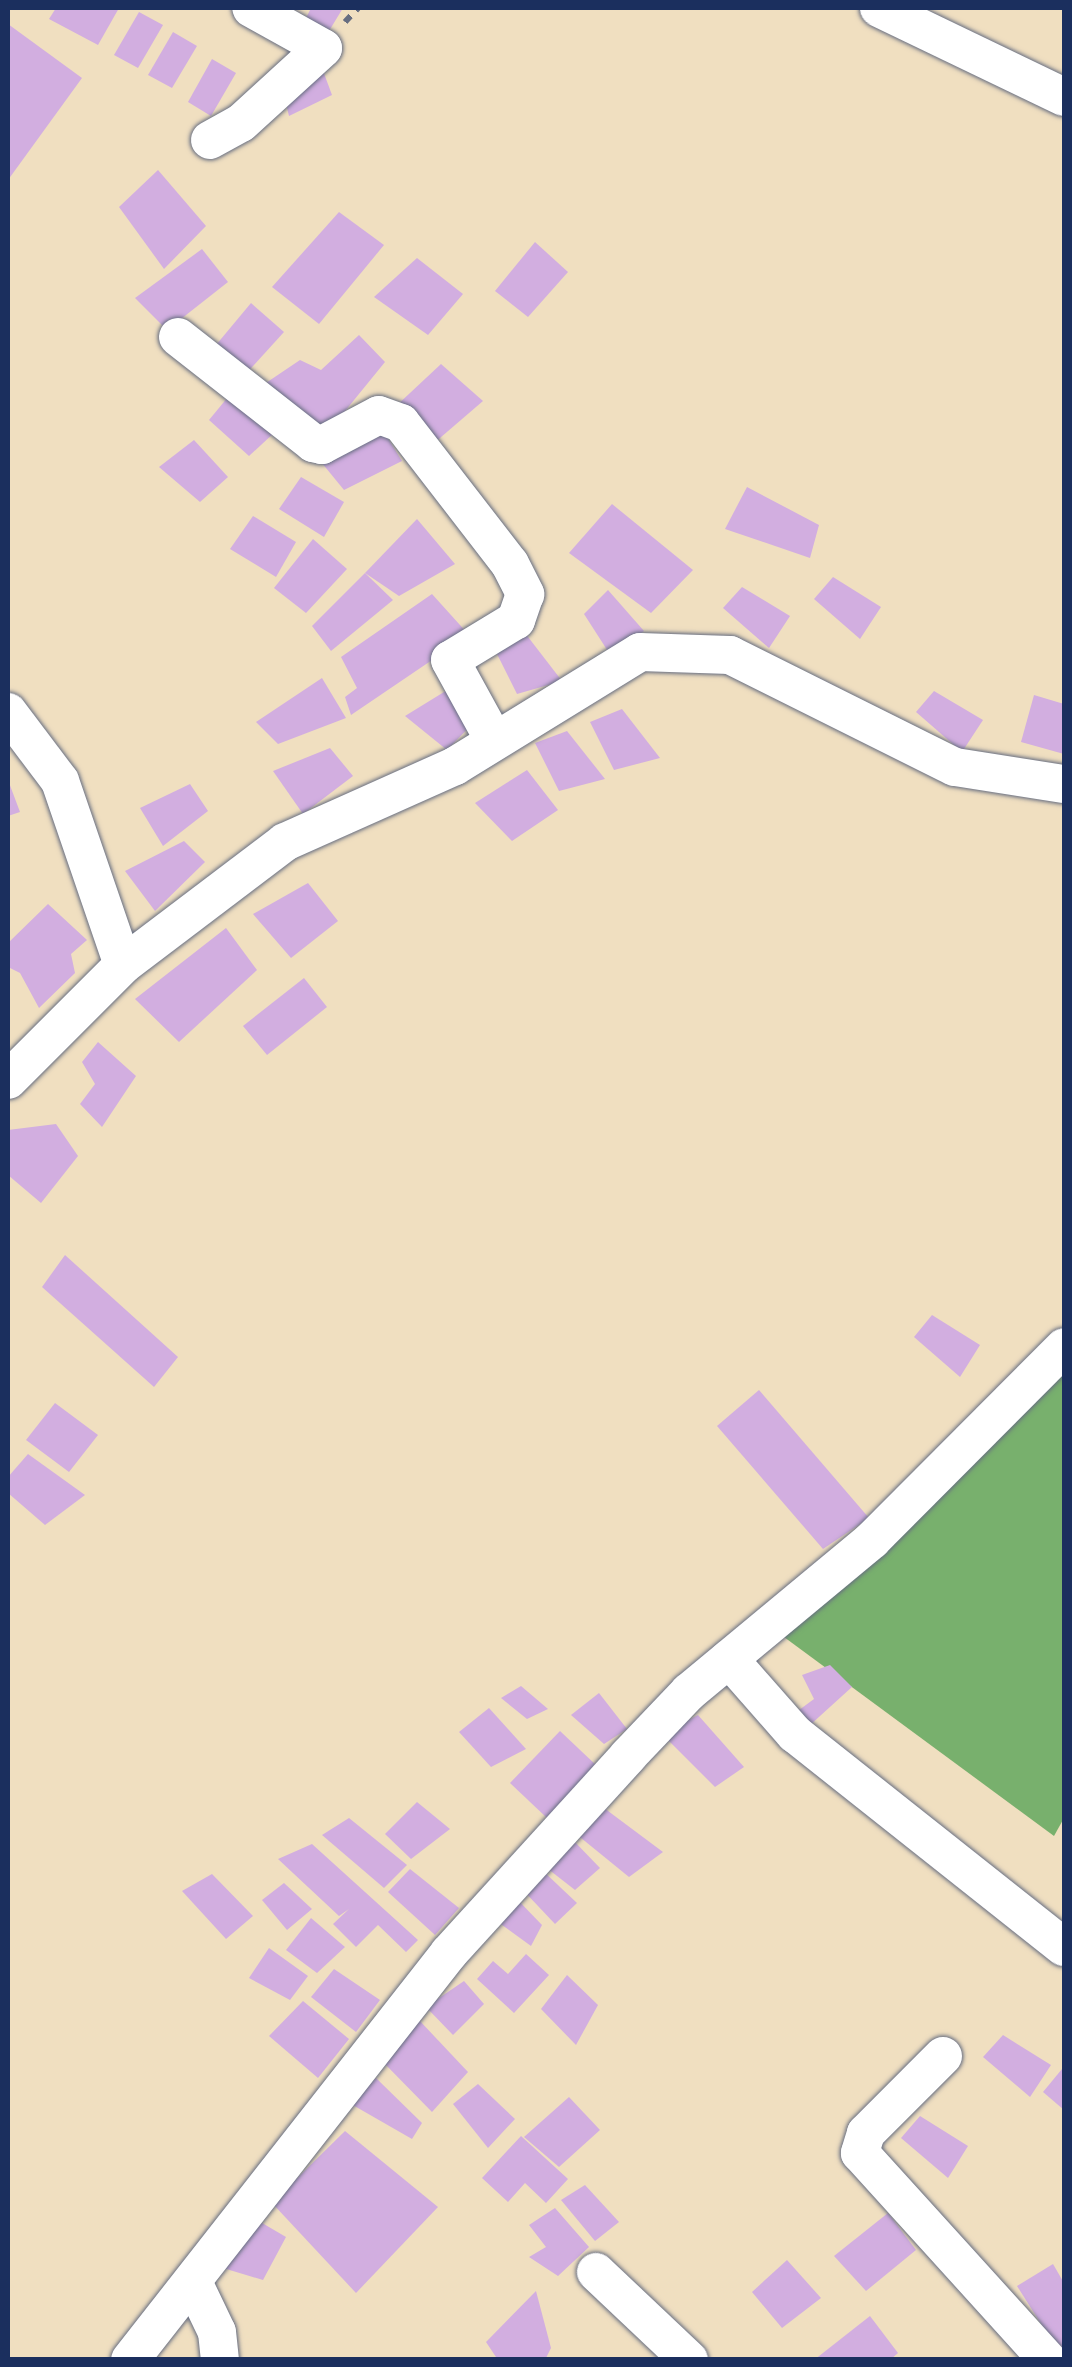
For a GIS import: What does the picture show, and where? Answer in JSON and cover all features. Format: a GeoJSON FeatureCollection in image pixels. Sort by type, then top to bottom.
{"type":"FeatureCollection","features":[{"type":"Feature","properties":{"kind":"street"},"geometry":{"type":"LineString","coordinates":[[210,140],[241,123],[323,48],[250,8]]}},
{"type":"Feature","properties":{"kind":"street"},"geometry":{"type":"LineString","coordinates":[[879,8],[1064,98]]}},
{"type":"Feature","properties":{"kind":"street"},"geometry":{"type":"LineString","coordinates":[[178,337],[312,443],[322,445],[379,415],[401,422],[510,564],[525,594],[516,620],[450,660],[494,740]]}},
{"type":"Feature","properties":{"kind":"street"},"geometry":{"type":"LineString","coordinates":[[8,1080],[123,965],[285,842],[454,766],[640,652],[699,650],[773,672],[954,767],[1064,784]]}},
{"type":"Feature","properties":{"kind":"street"},"geometry":{"type":"LineString","coordinates":[[8,712],[60,781],[123,965]]}},
{"type":"Feature","properties":{"kind":"street"},"geometry":{"type":"LineString","coordinates":[[130,2360],[448,1953],[628,1756],[729,1658],[872,1540],[1064,1347]]}},
{"type":"Feature","properties":{"kind":"street"},"geometry":{"type":"LineString","coordinates":[[729,1658],[795,1734],[1059,1934]]}},
{"type":"Feature","properties":{"kind":"street"},"geometry":{"type":"LineString","coordinates":[[943,2056],[866,2133],[860,2153],[1048,2360]]}},
{"type":"Feature","properties":{"kind":"street"},"geometry":{"type":"LineString","coordinates":[[596,2272],[689,2360]]}},
{"type":"Feature","properties":{"kind":"street"},"geometry":{"type":"LineString","coordinates":[[193,2282],[217,2332],[220,2360]]}},
{"type":"Feature","properties":{"kind":"green space"},"geometry":{"type":"Polygon","coordinates":[[[1064,1356],[1064,1818],[1054,1836],[784,1637],[1064,1356]]]}},
{"type":"Feature","properties":{"kind":"building"},"geometry":{"type":"Polygon","coordinates":[[[56,8],[119,8],[98,45],[49,19],[56,8]]]}},
{"type":"Feature","properties":{"kind":"building"},"geometry":{"type":"Polygon","coordinates":[[[311,8],[343,8],[329,31],[306,18],[311,8]]]}},
{"type":"Feature","properties":{"kind":"building"},"geometry":{"type":"Polygon","coordinates":[[[139,12],[163,25],[138,68],[114,55],[139,12]]]}},
{"type":"Feature","properties":{"kind":"building"},"geometry":{"type":"Polygon","coordinates":[[[8,24],[82,78],[8,180],[8,24]]]}},
{"type":"Feature","properties":{"kind":"building"},"geometry":{"type":"Polygon","coordinates":[[[173,32],[197,46],[172,88],[148,75],[173,32]]]}},
{"type":"Feature","properties":{"kind":"building"},"geometry":{"type":"Polygon","coordinates":[[[212,59],[236,73],[211,116],[188,102],[212,59]]]}},
{"type":"Feature","properties":{"kind":"building"},"geometry":{"type":"Polygon","coordinates":[[[322,68],[332,95],[289,116],[283,92],[322,68]]]}},
{"type":"Feature","properties":{"kind":"building"},"geometry":{"type":"Polygon","coordinates":[[[158,170],[206,226],[164,269],[119,207],[158,170]]]}},
{"type":"Feature","properties":{"kind":"building"},"geometry":{"type":"Polygon","coordinates":[[[339,212],[384,245],[319,324],[272,287],[339,212]]]}},
{"type":"Feature","properties":{"kind":"building"},"geometry":{"type":"Polygon","coordinates":[[[535,242],[568,272],[528,317],[495,291],[535,242]]]}},
{"type":"Feature","properties":{"kind":"building"},"geometry":{"type":"Polygon","coordinates":[[[202,249],[228,282],[167,330],[135,298],[202,249]]]}},
{"type":"Feature","properties":{"kind":"building"},"geometry":{"type":"Polygon","coordinates":[[[417,258],[463,294],[428,335],[374,297],[417,258]]]}},
{"type":"Feature","properties":{"kind":"building"},"geometry":{"type":"Polygon","coordinates":[[[251,303],[284,332],[243,377],[211,351],[251,303]]]}},
{"type":"Feature","properties":{"kind":"building"},"geometry":{"type":"Polygon","coordinates":[[[359,335],[385,362],[319,443],[257,389],[300,360],[321,370],[359,335]]]}},
{"type":"Feature","properties":{"kind":"building"},"geometry":{"type":"Polygon","coordinates":[[[441,364],[483,401],[433,444],[395,407],[441,364]]]}},
{"type":"Feature","properties":{"kind":"building"},"geometry":{"type":"Polygon","coordinates":[[[228,397],[275,432],[249,456],[209,420],[228,397]]]}},
{"type":"Feature","properties":{"kind":"building"},"geometry":{"type":"Polygon","coordinates":[[[379,424],[402,461],[344,490],[317,457],[379,424]]]}},
{"type":"Feature","properties":{"kind":"building"},"geometry":{"type":"Polygon","coordinates":[[[194,440],[228,477],[200,502],[159,467],[194,440]]]}},
{"type":"Feature","properties":{"kind":"building"},"geometry":{"type":"Polygon","coordinates":[[[301,477],[344,502],[324,537],[279,509],[301,477]]]}},
{"type":"Feature","properties":{"kind":"building"},"geometry":{"type":"Polygon","coordinates":[[[747,487],[819,525],[810,558],[725,529],[747,487]]]}},
{"type":"Feature","properties":{"kind":"building"},"geometry":{"type":"Polygon","coordinates":[[[612,504],[693,570],[651,613],[569,553],[612,504]]]}},
{"type":"Feature","properties":{"kind":"building"},"geometry":{"type":"Polygon","coordinates":[[[253,516],[296,542],[276,577],[230,549],[253,516]]]}},
{"type":"Feature","properties":{"kind":"building"},"geometry":{"type":"Polygon","coordinates":[[[417,519],[455,564],[399,596],[365,573],[417,519]]]}},
{"type":"Feature","properties":{"kind":"building"},"geometry":{"type":"Polygon","coordinates":[[[313,539],[347,569],[306,613],[274,588],[313,539]]]}},
{"type":"Feature","properties":{"kind":"building"},"geometry":{"type":"Polygon","coordinates":[[[365,573],[393,600],[331,651],[312,626],[365,573]]]}},
{"type":"Feature","properties":{"kind":"building"},"geometry":{"type":"Polygon","coordinates":[[[833,577],[881,607],[860,639],[814,599],[833,577]]]}},
{"type":"Feature","properties":{"kind":"building"},"geometry":{"type":"Polygon","coordinates":[[[742,587],[790,616],[769,648],[723,608],[742,587]]]}},
{"type":"Feature","properties":{"kind":"building"},"geometry":{"type":"Polygon","coordinates":[[[608,590],[644,631],[611,656],[584,614],[608,590]]]}},
{"type":"Feature","properties":{"kind":"building"},"geometry":{"type":"Polygon","coordinates":[[[432,594],[469,635],[351,715],[345,697],[357,688],[341,657],[432,594]]]}},
{"type":"Feature","properties":{"kind":"building"},"geometry":{"type":"Polygon","coordinates":[[[525,633],[562,681],[517,694],[493,646],[525,633]]]}},
{"type":"Feature","properties":{"kind":"building"},"geometry":{"type":"Polygon","coordinates":[[[322,678],[346,718],[278,744],[256,722],[322,678]]]}},
{"type":"Feature","properties":{"kind":"building"},"geometry":{"type":"Polygon","coordinates":[[[457,684],[479,717],[447,750],[405,716],[457,684]]]}},
{"type":"Feature","properties":{"kind":"building"},"geometry":{"type":"Polygon","coordinates":[[[934,691],[983,720],[962,752],[916,712],[934,691]]]}},
{"type":"Feature","properties":{"kind":"building"},"geometry":{"type":"Polygon","coordinates":[[[1034,695],[1064,704],[1064,754],[1021,742],[1034,695]]]}},
{"type":"Feature","properties":{"kind":"building"},"geometry":{"type":"Polygon","coordinates":[[[622,709],[660,758],[614,770],[590,722],[622,709]]]}},
{"type":"Feature","properties":{"kind":"building"},"geometry":{"type":"Polygon","coordinates":[[[567,731],[605,779],[559,791],[535,743],[567,731]]]}},
{"type":"Feature","properties":{"kind":"building"},"geometry":{"type":"Polygon","coordinates":[[[330,748],[353,776],[303,814],[273,771],[330,748]]]}},
{"type":"Feature","properties":{"kind":"building"},"geometry":{"type":"Polygon","coordinates":[[[527,770],[558,810],[512,841],[475,803],[527,770]]]}},
{"type":"Feature","properties":{"kind":"building"},"geometry":{"type":"Polygon","coordinates":[[[8,780],[20,812],[8,816],[8,780]]]}},
{"type":"Feature","properties":{"kind":"building"},"geometry":{"type":"Polygon","coordinates":[[[190,784],[208,811],[163,846],[140,808],[190,784]]]}},
{"type":"Feature","properties":{"kind":"building"},"geometry":{"type":"Polygon","coordinates":[[[184,841],[205,862],[155,911],[125,871],[184,841]]]}},
{"type":"Feature","properties":{"kind":"building"},"geometry":{"type":"Polygon","coordinates":[[[308,883],[338,921],[291,958],[253,914],[308,883]]]}},
{"type":"Feature","properties":{"kind":"building"},"geometry":{"type":"Polygon","coordinates":[[[48,904],[87,940],[71,954],[75,973],[39,1008],[20,973],[8,967],[8,943],[48,904]]]}},
{"type":"Feature","properties":{"kind":"building"},"geometry":{"type":"Polygon","coordinates":[[[226,928],[257,970],[179,1042],[135,999],[226,928]]]}},
{"type":"Feature","properties":{"kind":"building"},"geometry":{"type":"Polygon","coordinates":[[[304,978],[327,1007],[267,1055],[243,1026],[304,978]]]}},
{"type":"Feature","properties":{"kind":"building"},"geometry":{"type":"Polygon","coordinates":[[[98,1042],[136,1076],[102,1127],[80,1104],[95,1084],[82,1062],[98,1042]]]}},
{"type":"Feature","properties":{"kind":"building"},"geometry":{"type":"Polygon","coordinates":[[[56,1124],[78,1156],[41,1203],[8,1175],[8,1130],[56,1124]]]}},
{"type":"Feature","properties":{"kind":"building"},"geometry":{"type":"Polygon","coordinates":[[[65,1255],[178,1357],[154,1387],[42,1287],[65,1255]]]}},
{"type":"Feature","properties":{"kind":"building"},"geometry":{"type":"Polygon","coordinates":[[[932,1315],[980,1345],[960,1377],[914,1337],[932,1315]]]}},
{"type":"Feature","properties":{"kind":"building"},"geometry":{"type":"Polygon","coordinates":[[[759,1390],[869,1518],[823,1549],[717,1426],[759,1390]]]}},
{"type":"Feature","properties":{"kind":"building"},"geometry":{"type":"Polygon","coordinates":[[[55,1403],[98,1435],[69,1472],[26,1440],[55,1403]]]}},
{"type":"Feature","properties":{"kind":"building"},"geometry":{"type":"Polygon","coordinates":[[[28,1454],[85,1495],[45,1525],[8,1493],[8,1477],[28,1454]]]}},
{"type":"Feature","properties":{"kind":"building"},"geometry":{"type":"Polygon","coordinates":[[[830,1665],[852,1687],[809,1726],[795,1713],[814,1699],[802,1675],[830,1665]]]}},
{"type":"Feature","properties":{"kind":"building"},"geometry":{"type":"Polygon","coordinates":[[[521,1686],[548,1709],[527,1719],[501,1698],[521,1686]]]}},
{"type":"Feature","properties":{"kind":"building"},"geometry":{"type":"Polygon","coordinates":[[[599,1693],[627,1729],[604,1744],[571,1715],[599,1693]]]}},
{"type":"Feature","properties":{"kind":"building"},"geometry":{"type":"Polygon","coordinates":[[[489,1708],[526,1749],[491,1767],[459,1732],[489,1708]]]}},
{"type":"Feature","properties":{"kind":"building"},"geometry":{"type":"Polygon","coordinates":[[[698,1715],[744,1767],[715,1787],[662,1734],[698,1715]]]}},
{"type":"Feature","properties":{"kind":"building"},"geometry":{"type":"Polygon","coordinates":[[[560,1731],[597,1766],[547,1818],[510,1783],[560,1731]]]}},
{"type":"Feature","properties":{"kind":"building"},"geometry":{"type":"Polygon","coordinates":[[[417,1802],[450,1829],[411,1859],[385,1834],[417,1802]]]}},
{"type":"Feature","properties":{"kind":"building"},"geometry":{"type":"Polygon","coordinates":[[[600,1805],[663,1852],[629,1877],[570,1829],[600,1805]]]}},
{"type":"Feature","properties":{"kind":"building"},"geometry":{"type":"Polygon","coordinates":[[[349,1818],[407,1865],[384,1888],[322,1835],[349,1818]]]}},
{"type":"Feature","properties":{"kind":"building"},"geometry":{"type":"Polygon","coordinates":[[[572,1839],[600,1868],[575,1890],[543,1865],[572,1839]]]}},
{"type":"Feature","properties":{"kind":"building"},"geometry":{"type":"Polygon","coordinates":[[[312,1844],[418,1940],[406,1952],[378,1925],[356,1947],[333,1924],[349,1909],[339,1916],[278,1859],[312,1844]]]}},
{"type":"Feature","properties":{"kind":"building"},"geometry":{"type":"Polygon","coordinates":[[[410,1869],[459,1908],[435,1935],[388,1892],[410,1869]]]}},
{"type":"Feature","properties":{"kind":"building"},"geometry":{"type":"Polygon","coordinates":[[[542,1870],[577,1903],[555,1924],[521,1888],[542,1870]]]}},
{"type":"Feature","properties":{"kind":"building"},"geometry":{"type":"Polygon","coordinates":[[[212,1874],[253,1916],[226,1939],[182,1891],[212,1874]]]}},
{"type":"Feature","properties":{"kind":"building"},"geometry":{"type":"Polygon","coordinates":[[[284,1883],[312,1909],[287,1930],[262,1900],[284,1883]]]}},
{"type":"Feature","properties":{"kind":"building"},"geometry":{"type":"Polygon","coordinates":[[[513,1895],[542,1925],[531,1946],[494,1919],[513,1895]]]}},
{"type":"Feature","properties":{"kind":"building"},"geometry":{"type":"Polygon","coordinates":[[[311,1918],[345,1947],[317,1973],[286,1950],[311,1918]]]}},
{"type":"Feature","properties":{"kind":"building"},"geometry":{"type":"Polygon","coordinates":[[[269,1948],[308,1976],[290,2000],[249,1978],[269,1948]]]}},
{"type":"Feature","properties":{"kind":"building"},"geometry":{"type":"Polygon","coordinates":[[[526,1954],[549,1975],[514,2013],[477,1979],[493,1961],[508,1974],[526,1954]]]}},
{"type":"Feature","properties":{"kind":"building"},"geometry":{"type":"Polygon","coordinates":[[[334,1969],[380,2000],[356,2032],[311,1997],[334,1969]]]}},
{"type":"Feature","properties":{"kind":"building"},"geometry":{"type":"Polygon","coordinates":[[[567,1975],[598,2005],[576,2045],[541,2009],[567,1975]]]}},
{"type":"Feature","properties":{"kind":"building"},"geometry":{"type":"Polygon","coordinates":[[[464,1981],[484,2004],[453,2035],[426,2007],[464,1981]]]}},
{"type":"Feature","properties":{"kind":"building"},"geometry":{"type":"Polygon","coordinates":[[[303,2001],[349,2039],[318,2078],[269,2036],[303,2001]]]}},
{"type":"Feature","properties":{"kind":"building"},"geometry":{"type":"Polygon","coordinates":[[[419,2020],[468,2072],[432,2112],[384,2063],[419,2020]]]}},
{"type":"Feature","properties":{"kind":"building"},"geometry":{"type":"Polygon","coordinates":[[[1003,2035],[1051,2065],[1030,2097],[983,2057],[1003,2035]]]}},
{"type":"Feature","properties":{"kind":"building"},"geometry":{"type":"Polygon","coordinates":[[[1064,2071],[1064,2110],[1043,2092],[1064,2071]]]}},
{"type":"Feature","properties":{"kind":"building"},"geometry":{"type":"Polygon","coordinates":[[[376,2078],[422,2123],[412,2139],[351,2104],[376,2078]]]}},
{"type":"Feature","properties":{"kind":"building"},"geometry":{"type":"Polygon","coordinates":[[[478,2084],[515,2119],[488,2148],[453,2104],[478,2084]]]}},
{"type":"Feature","properties":{"kind":"building"},"geometry":{"type":"Polygon","coordinates":[[[569,2097],[600,2130],[559,2167],[524,2137],[569,2097]]]}},
{"type":"Feature","properties":{"kind":"building"},"geometry":{"type":"Polygon","coordinates":[[[920,2116],[968,2146],[948,2178],[901,2138],[920,2116]]]}},
{"type":"Feature","properties":{"kind":"building"},"geometry":{"type":"Polygon","coordinates":[[[345,2131],[438,2207],[356,2293],[272,2203],[345,2131]]]}},
{"type":"Feature","properties":{"kind":"building"},"geometry":{"type":"Polygon","coordinates":[[[521,2136],[568,2179],[546,2203],[525,2183],[508,2202],[482,2178],[521,2136]]]}},
{"type":"Feature","properties":{"kind":"building"},"geometry":{"type":"Polygon","coordinates":[[[585,2185],[619,2222],[595,2241],[561,2200],[585,2185]]]}},
{"type":"Feature","properties":{"kind":"building"},"geometry":{"type":"Polygon","coordinates":[[[555,2208],[589,2247],[558,2276],[529,2257],[546,2247],[529,2225],[555,2208]]]}},
{"type":"Feature","properties":{"kind":"building"},"geometry":{"type":"Polygon","coordinates":[[[888,2213],[916,2250],[866,2291],[834,2256],[888,2213]]]}},
{"type":"Feature","properties":{"kind":"building"},"geometry":{"type":"Polygon","coordinates":[[[257,2220],[286,2237],[263,2280],[223,2268],[257,2220]]]}},
{"type":"Feature","properties":{"kind":"building"},"geometry":{"type":"Polygon","coordinates":[[[787,2260],[821,2298],[782,2328],[752,2292],[787,2260]]]}},
{"type":"Feature","properties":{"kind":"building"},"geometry":{"type":"Polygon","coordinates":[[[1053,2264],[1064,2283],[1064,2360],[1017,2286],[1053,2264]]]}},
{"type":"Feature","properties":{"kind":"building"},"geometry":{"type":"Polygon","coordinates":[[[536,2291],[551,2348],[545,2360],[498,2360],[486,2342],[536,2291]]]}},
{"type":"Feature","properties":{"kind":"building"},"geometry":{"type":"Polygon","coordinates":[[[870,2316],[898,2353],[890,2360],[814,2360],[870,2316]]]}}]}
